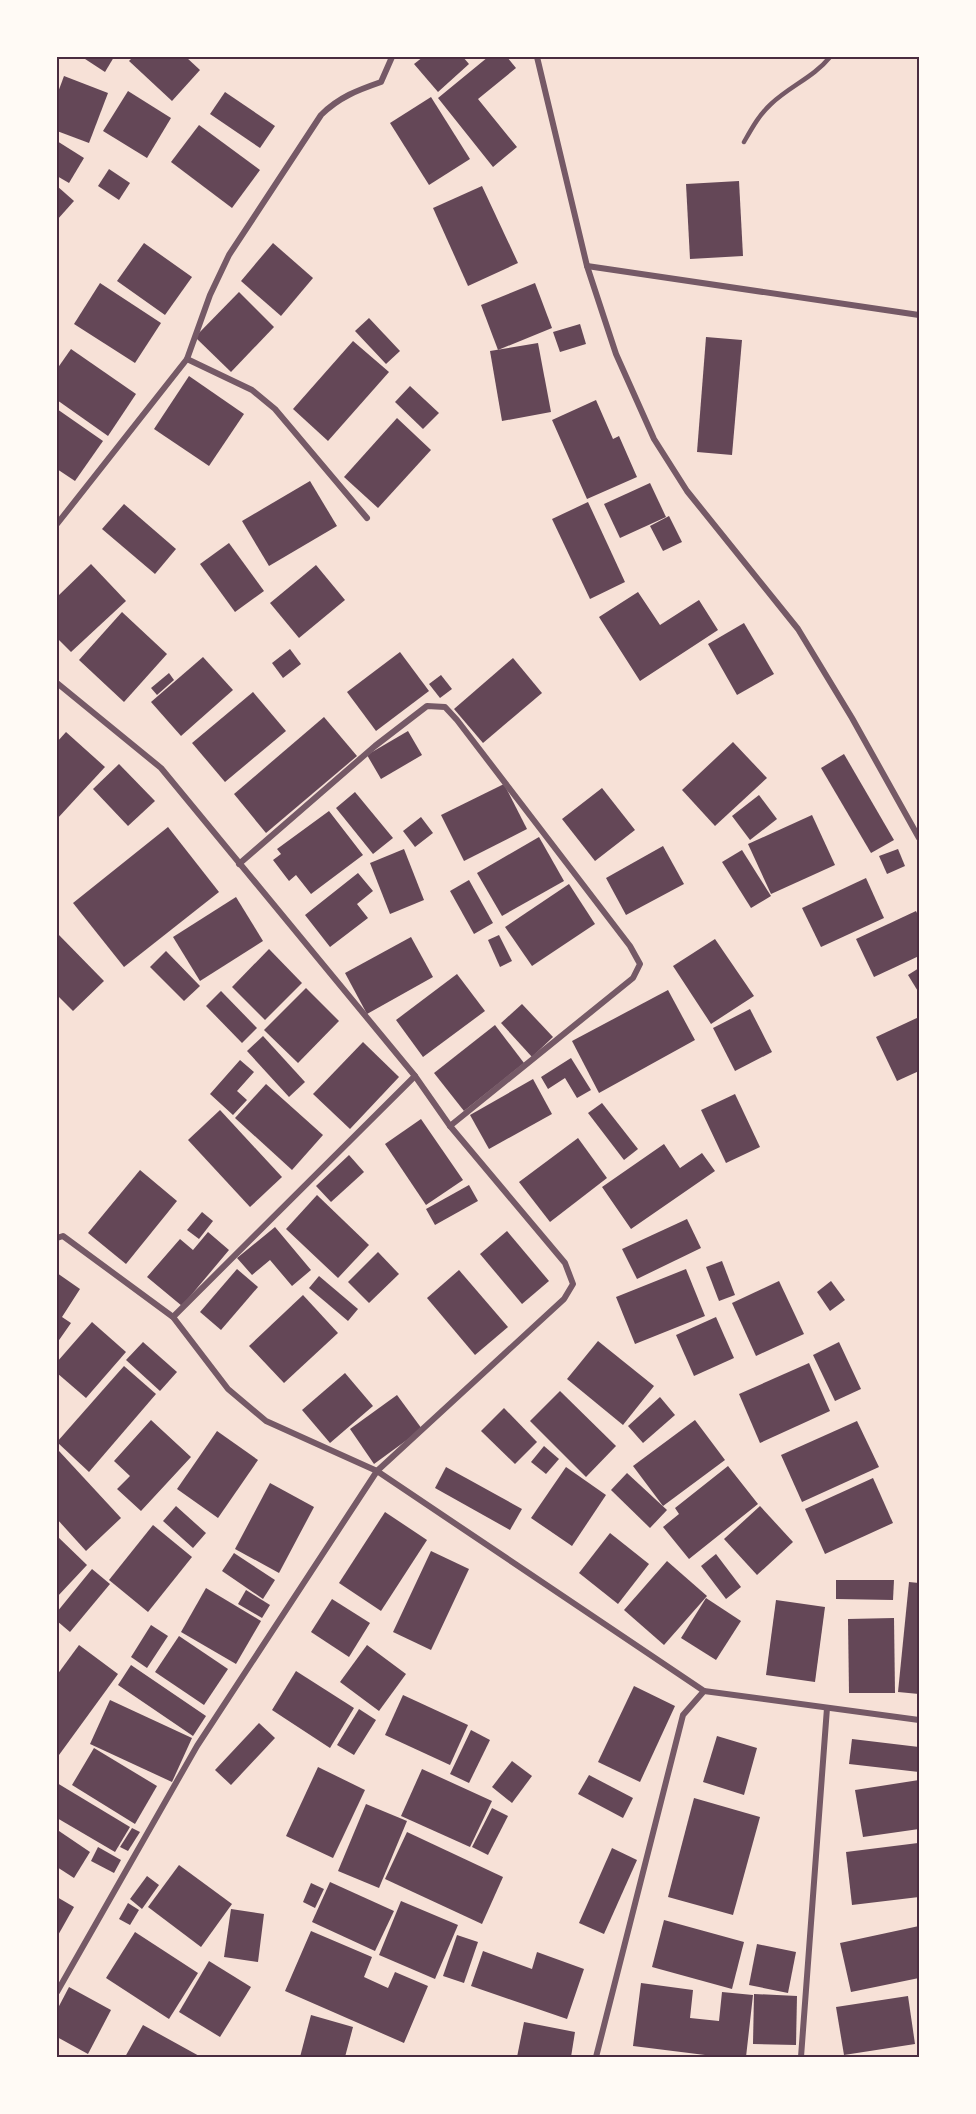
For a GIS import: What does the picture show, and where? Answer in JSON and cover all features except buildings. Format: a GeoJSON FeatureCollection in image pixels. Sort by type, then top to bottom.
{"type":"FeatureCollection","features":[{"type":"Feature","properties":{"kind":"street"},"geometry":{"type":"LineString","coordinates":[[57,524],[187,359],[210,295],[229,255],[321,115],[334,102],[381,82],[392,57]]}},
{"type":"Feature","properties":{"kind":"street"},"geometry":{"type":"LineString","coordinates":[[537,57],[586,266],[616,354],[654,439],[687,491],[798,629],[852,718],[919,838]]}},
{"type":"Feature","properties":{"kind":"street"},"geometry":{"type":"LineString","coordinates":[[586,266],[919,315]]}},
{"type":"Feature","properties":{"kind":"street"},"geometry":{"type":"LineString","coordinates":[[187,359],[252,390],[275,409],[367,518]]}},
{"type":"Feature","properties":{"kind":"street"},"geometry":{"type":"LineString","coordinates":[[57,683],[161,768],[415,1076],[450,1126],[565,1263],[573,1284],[564,1299],[377,1471],[197,1746],[57,1992]]}},
{"type":"Feature","properties":{"kind":"street"},"geometry":{"type":"LineString","coordinates":[[239,864],[375,746],[427,706],[445,708],[457,720],[630,946],[640,964],[633,978],[450,1126]]}},
{"type":"Feature","properties":{"kind":"street"},"geometry":{"type":"LineString","coordinates":[[173,1317],[415,1076]]}},
{"type":"Feature","properties":{"kind":"street"},"geometry":{"type":"LineString","coordinates":[[57,1238],[63,1236],[173,1317],[228,1389],[266,1421],[377,1471],[704,1691],[919,1720]]}},
{"type":"Feature","properties":{"kind":"street"},"geometry":{"type":"LineString","coordinates":[[596,2057],[682,1715],[704,1691]]}},
{"type":"Feature","properties":{"kind":"street"},"geometry":{"type":"LineString","coordinates":[[801,2057],[827,1708]]}},
{"type":"Feature","properties":{"kind":"lane"},"geometry":{"type":"LineString","coordinates":[[744,142],[757,118],[772,103],[819,70],[830,57]]}}]}
